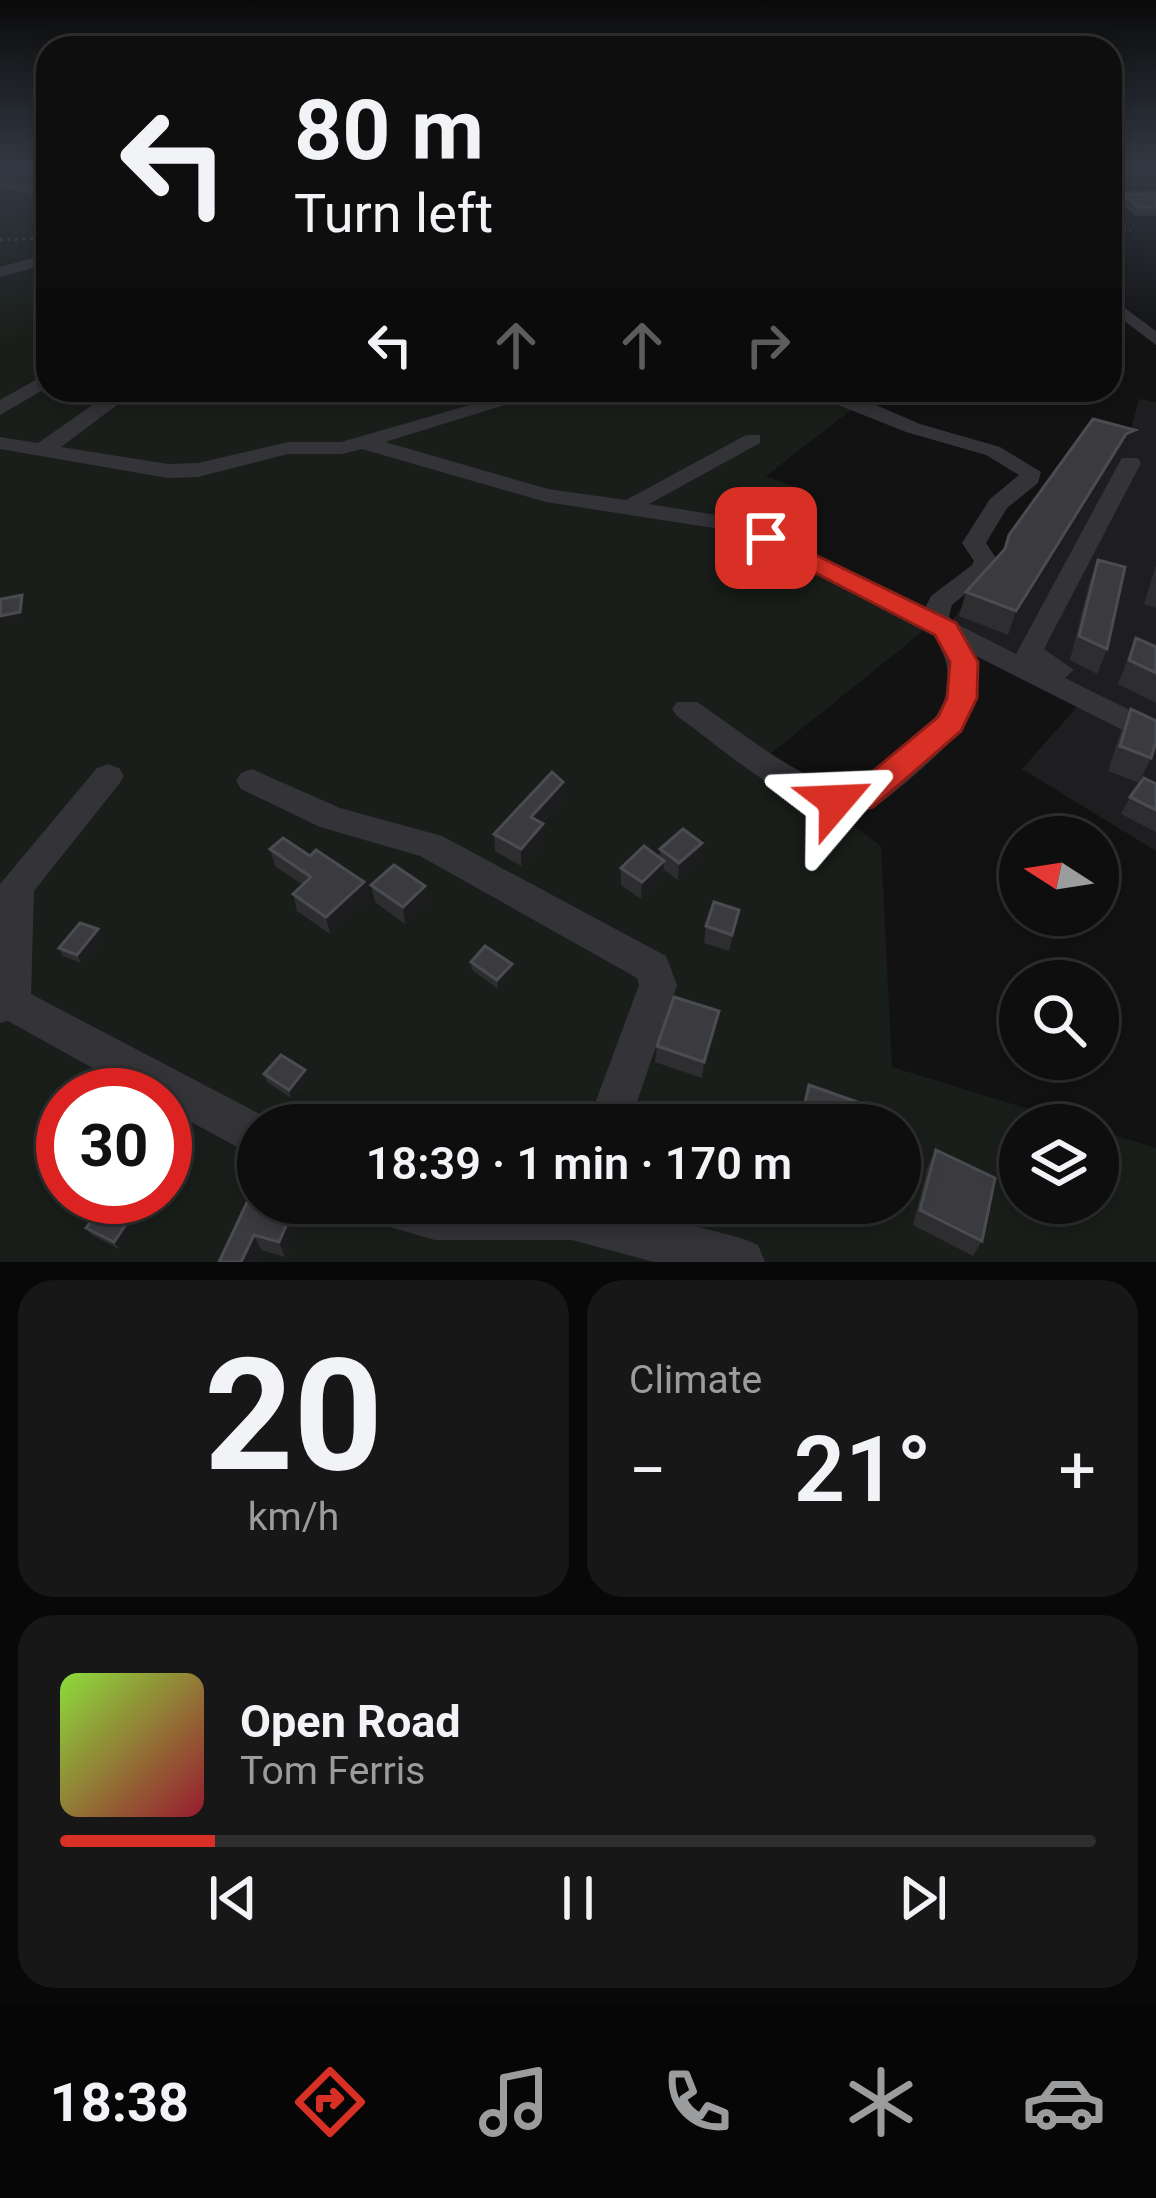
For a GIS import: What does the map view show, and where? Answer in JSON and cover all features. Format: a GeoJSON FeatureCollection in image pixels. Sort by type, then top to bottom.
{"type":"FeatureCollection","features":[{"type":"Feature","properties":{"kind":"street"},"geometry":{"type":"LineString","coordinates":[[0,272],[36,262]]}},
{"type":"Feature","properties":{"kind":"street"},"geometry":{"type":"LineString","coordinates":[[1122,312],[1156,340]]}},
{"type":"Feature","properties":{"kind":"street"},"geometry":{"type":"LineString","coordinates":[[0,409],[36,386]]}},
{"type":"Feature","properties":{"kind":"street"},"geometry":{"type":"LineString","coordinates":[[41,451],[110,402]]}},
{"type":"Feature","properties":{"kind":"street"},"geometry":{"type":"LineString","coordinates":[[0,443],[198,470],[270,452],[342,448],[502,402]]}},
{"type":"Feature","properties":{"kind":"street"},"geometry":{"type":"LineString","coordinates":[[687,709],[804,788],[836,801],[862,799],[950,724],[962,698],[964,662],[936,616],[940,602],[982,569],[986,561],[974,543],[998,504],[1030,478],[1030,472],[1008,457],[847,402]]}},
{"type":"Feature","properties":{"kind":"street"},"geometry":{"type":"LineString","coordinates":[[638,509],[636,503],[644,496],[753,440]]}},
{"type":"Feature","properties":{"kind":"street"},"geometry":{"type":"LineString","coordinates":[[364,442],[546,495],[739,525],[1156,736]]}},
{"type":"Feature","properties":{"kind":"street"},"geometry":{"type":"LineString","coordinates":[[1130,463],[1029,652],[1156,715]]}},
{"type":"Feature","properties":{"kind":"street"},"geometry":{"type":"LineString","coordinates":[[962,698],[980,682],[1023,669]]}},
{"type":"Feature","properties":{"kind":"street"},"geometry":{"type":"LineString","coordinates":[[109,776],[16,886],[6,1004],[237,1125]]}},
{"type":"Feature","properties":{"kind":"street"},"geometry":{"type":"LineString","coordinates":[[252,781],[332,818],[430,845],[653,968],[658,985],[616,1104]]}},
{"type":"Feature","properties":{"kind":"street"},"geometry":{"type":"LineString","coordinates":[[620,1224],[741,1262]]}},
{"type":"Feature","properties":{"kind":"path"},"geometry":{"type":"LineString","coordinates":[[1122,226],[1131,231]]}},
{"type":"Feature","properties":{"kind":"path"},"geometry":{"type":"LineString","coordinates":[[0,240],[36,238]]}},
{"type":"Feature","properties":{"kind":"shaded area"},"geometry":{"type":"Polygon","coordinates":[[[0,226],[36,226],[36,402],[848,402],[856,406],[766,476],[811,493],[767,538],[933,623],[763,760],[881,846],[892,1067],[1013,1104],[999,1104],[999,1224],[1119,1224],[1119,1137],[1156,1148],[1156,1262],[0,1262],[0,226]]]}},
{"type":"Feature","properties":{"kind":"shaded area"},"geometry":{"type":"Polygon","coordinates":[[[1139,399],[1156,402],[1156,851],[1119,828],[1119,816],[1099,816],[1022,769],[1083,700],[946,629],[1084,437],[1126,449],[1139,399]]]}},
{"type":"Feature","properties":{"kind":"building"},"geometry":{"type":"Polygon","coordinates":[[[1093,419],[1135,430],[1126,434],[1016,611],[966,592],[1005,549],[1009,535],[1093,419]]]}},
{"type":"Feature","properties":{"kind":"building"},"geometry":{"type":"Polygon","coordinates":[[[1098,560],[1125,567],[1107,649],[1079,636],[1098,560]]]}},
{"type":"Feature","properties":{"kind":"building"},"geometry":{"type":"Polygon","coordinates":[[[22,595],[20,612],[0,616],[1,599],[22,595]]]}},
{"type":"Feature","properties":{"kind":"building"},"geometry":{"type":"Polygon","coordinates":[[[1136,638],[1156,647],[1156,673],[1129,660],[1136,638]]]}},
{"type":"Feature","properties":{"kind":"building"},"geometry":{"type":"Polygon","coordinates":[[[1131,709],[1156,721],[1151,758],[1120,746],[1131,709]]]}},
{"type":"Feature","properties":{"kind":"building"},"geometry":{"type":"Polygon","coordinates":[[[552,772],[563,782],[531,817],[543,824],[521,849],[494,834],[552,772]]]}},
{"type":"Feature","properties":{"kind":"building"},"geometry":{"type":"Polygon","coordinates":[[[1144,778],[1156,784],[1156,810],[1130,797],[1144,778]]]}},
{"type":"Feature","properties":{"kind":"building"},"geometry":{"type":"Polygon","coordinates":[[[683,829],[702,843],[679,863],[660,849],[683,829]]]}},
{"type":"Feature","properties":{"kind":"building"},"geometry":{"type":"Polygon","coordinates":[[[283,838],[310,856],[316,850],[364,882],[326,917],[293,894],[311,877],[270,849],[283,838]]]}},
{"type":"Feature","properties":{"kind":"building"},"geometry":{"type":"Polygon","coordinates":[[[644,846],[664,861],[642,882],[621,868],[644,846]]]}},
{"type":"Feature","properties":{"kind":"building"},"geometry":{"type":"Polygon","coordinates":[[[394,865],[425,886],[403,907],[371,885],[394,865]]]}},
{"type":"Feature","properties":{"kind":"building"},"geometry":{"type":"Polygon","coordinates":[[[714,902],[739,910],[732,935],[706,926],[714,902]]]}},
{"type":"Feature","properties":{"kind":"building"},"geometry":{"type":"Polygon","coordinates":[[[80,923],[98,929],[77,955],[59,948],[80,923]]]}},
{"type":"Feature","properties":{"kind":"building"},"geometry":{"type":"Polygon","coordinates":[[[485,946],[512,964],[497,980],[471,962],[485,946]]]}},
{"type":"Feature","properties":{"kind":"building"},"geometry":{"type":"Polygon","coordinates":[[[674,997],[719,1011],[704,1062],[657,1046],[674,997]]]}},
{"type":"Feature","properties":{"kind":"building"},"geometry":{"type":"Polygon","coordinates":[[[281,1055],[305,1070],[289,1090],[264,1074],[281,1055]]]}},
{"type":"Feature","properties":{"kind":"building"},"geometry":{"type":"Polygon","coordinates":[[[809,1085],[863,1104],[805,1104],[809,1085]]]}},
{"type":"Feature","properties":{"kind":"building"},"geometry":{"type":"Polygon","coordinates":[[[936,1150],[995,1178],[982,1241],[921,1210],[936,1150]]]}},
{"type":"Feature","properties":{"kind":"building"},"geometry":{"type":"Polygon","coordinates":[[[89,1224],[126,1224],[114,1242],[86,1228],[89,1224]]]}},
{"type":"Feature","properties":{"kind":"building"},"geometry":{"type":"Polygon","coordinates":[[[237,1224],[287,1224],[279,1242],[254,1235],[241,1262],[219,1262],[237,1224]]]}},
{"type":"Feature","properties":{"kind":"route"},"geometry":{"type":"LineString","coordinates":[[766,538],[946,629],[964,662],[962,698],[950,724],[862,799],[836,801]]}}]}
